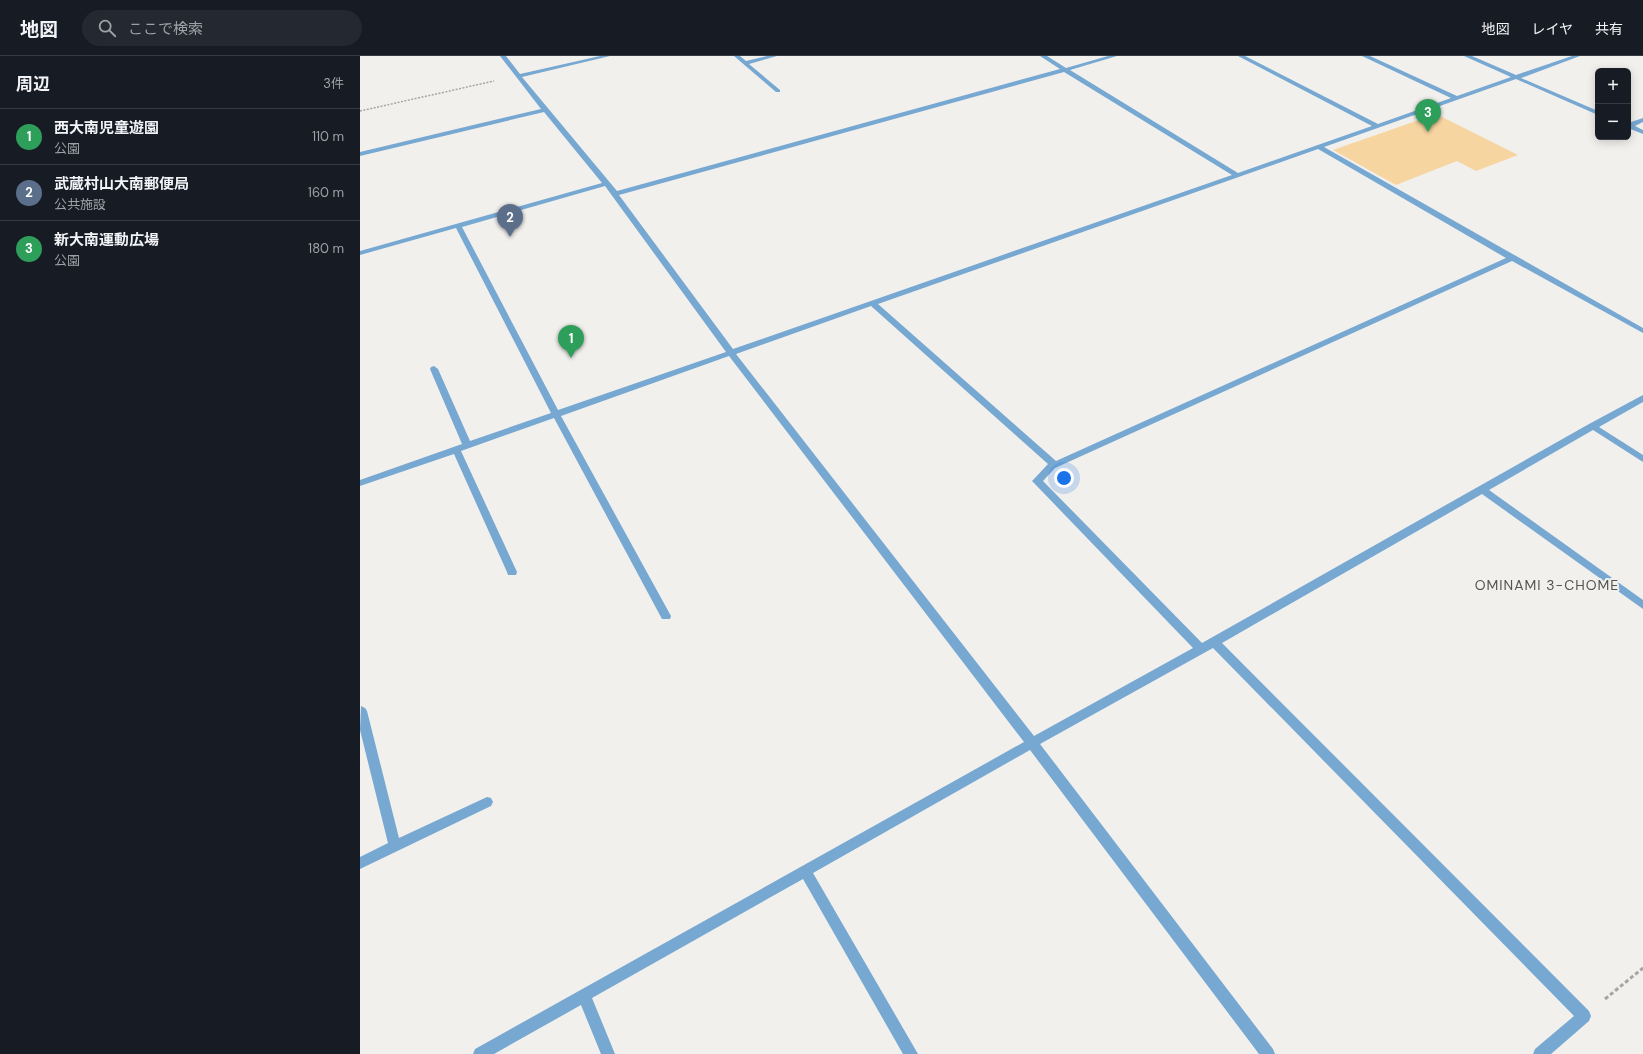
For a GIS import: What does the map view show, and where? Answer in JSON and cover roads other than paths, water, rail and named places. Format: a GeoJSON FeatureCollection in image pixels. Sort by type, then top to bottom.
{"type":"FeatureCollection","features":[{"type":"Feature","properties":{"kind":"street"},"geometry":{"type":"LineString","coordinates":[[503,56],[545,110],[615,194],[731,353],[1032,743],[1268,1054]]}},
{"type":"Feature","properties":{"kind":"street"},"geometry":{"type":"LineString","coordinates":[[518,76],[607,56]]}},
{"type":"Feature","properties":{"kind":"street"},"geometry":{"type":"LineString","coordinates":[[737,56],[778,91]]}},
{"type":"Feature","properties":{"kind":"street"},"geometry":{"type":"LineString","coordinates":[[745,63],[774,56]]}},
{"type":"Feature","properties":{"kind":"street"},"geometry":{"type":"LineString","coordinates":[[1043,56],[1237,175]]}},
{"type":"Feature","properties":{"kind":"street"},"geometry":{"type":"LineString","coordinates":[[615,194],[1114,56]]}},
{"type":"Feature","properties":{"kind":"street"},"geometry":{"type":"LineString","coordinates":[[1241,56],[1377,126]]}},
{"type":"Feature","properties":{"kind":"street"},"geometry":{"type":"LineString","coordinates":[[1366,56],[1456,98]]}},
{"type":"Feature","properties":{"kind":"street"},"geometry":{"type":"LineString","coordinates":[[1467,56],[1595,112]]}},
{"type":"Feature","properties":{"kind":"street"},"geometry":{"type":"LineString","coordinates":[[360,483],[1577,56]]}},
{"type":"Feature","properties":{"kind":"street"},"geometry":{"type":"LineString","coordinates":[[360,154],[545,110]]}},
{"type":"Feature","properties":{"kind":"street"},"geometry":{"type":"LineString","coordinates":[[1631,124],[1643,120]]}},
{"type":"Feature","properties":{"kind":"street"},"geometry":{"type":"LineString","coordinates":[[1631,126],[1643,132]]}},
{"type":"Feature","properties":{"kind":"street"},"geometry":{"type":"LineString","coordinates":[[1318,147],[1643,331]]}},
{"type":"Feature","properties":{"kind":"street"},"geometry":{"type":"LineString","coordinates":[[360,253],[606,184]]}},
{"type":"Feature","properties":{"kind":"street"},"geometry":{"type":"LineString","coordinates":[[458,226],[556,414],[666,616]]}},
{"type":"Feature","properties":{"kind":"street"},"geometry":{"type":"LineString","coordinates":[[1201,649],[1037,481],[1054,464],[1055,465],[1512,258]]}},
{"type":"Feature","properties":{"kind":"street"},"geometry":{"type":"LineString","coordinates":[[872,303],[1054,464]]}},
{"type":"Feature","properties":{"kind":"street"},"geometry":{"type":"LineString","coordinates":[[434,369],[467,445]]}},
{"type":"Feature","properties":{"kind":"street"},"geometry":{"type":"LineString","coordinates":[[480,1054],[1214,642],[1643,398]]}},
{"type":"Feature","properties":{"kind":"street"},"geometry":{"type":"LineString","coordinates":[[1592,426],[1643,459]]}},
{"type":"Feature","properties":{"kind":"street"},"geometry":{"type":"LineString","coordinates":[[456,449],[512,572]]}},
{"type":"Feature","properties":{"kind":"street"},"geometry":{"type":"LineString","coordinates":[[1482,489],[1643,605]]}},
{"type":"Feature","properties":{"kind":"street"},"geometry":{"type":"LineString","coordinates":[[1214,642],[1584,1016],[1540,1054]]}},
{"type":"Feature","properties":{"kind":"street"},"geometry":{"type":"LineString","coordinates":[[361,711],[395,846]]}},
{"type":"Feature","properties":{"kind":"street"},"geometry":{"type":"LineString","coordinates":[[360,863],[488,802]]}},
{"type":"Feature","properties":{"kind":"street"},"geometry":{"type":"LineString","coordinates":[[805,871],[911,1054]]}},
{"type":"Feature","properties":{"kind":"street"},"geometry":{"type":"LineString","coordinates":[[584,995],[608,1054]]}},
{"type":"Feature","properties":{"kind":"place","name":"新大南運動広場"},"geometry":{"type":"Point","coordinates":[1428,132]}},
{"type":"Feature","properties":{"kind":"place","name":"武蔵村山大南郵便局"},"geometry":{"type":"Point","coordinates":[510,237]}},
{"type":"Feature","properties":{"kind":"place","name":"西大南児童遊園"},"geometry":{"type":"Point","coordinates":[571,358]}},
{"type":"Feature","properties":{"kind":"district","name":"OMINAMI 3-CHOME"},"geometry":{"type":"Point","coordinates":[1547,585]}}]}
